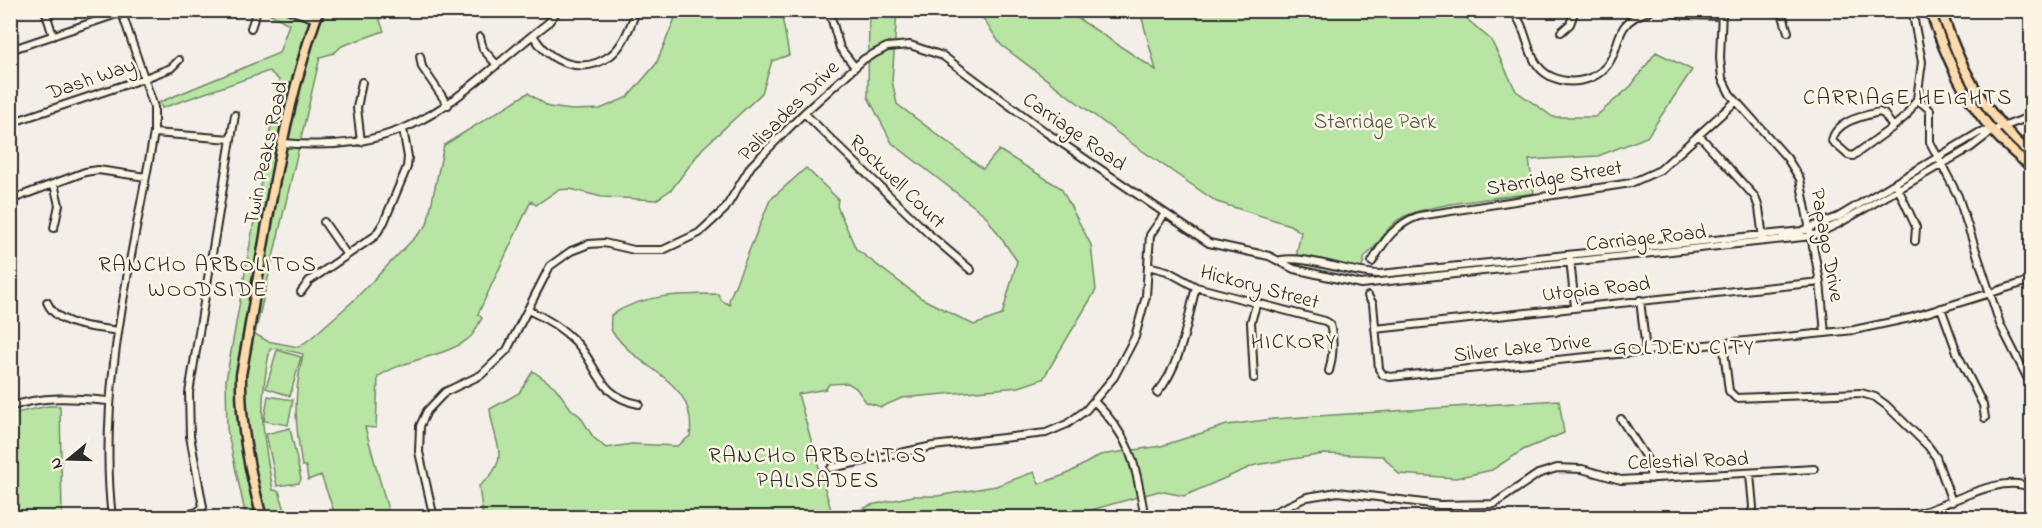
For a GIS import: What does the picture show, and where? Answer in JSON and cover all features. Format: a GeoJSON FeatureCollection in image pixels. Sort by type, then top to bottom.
{"type":"FeatureCollection","features":[{"type":"Feature","properties":{"kind":"main road"},"geometry":{"type":"LineString","coordinates":[[1930,10],[1954,74],[1965,94],[1992,131],[2031,167]]}},
{"type":"Feature","properties":{"kind":"main road"},"geometry":{"type":"LineString","coordinates":[[1941,10],[1956,55],[1967,78],[2001,127],[2031,155]]}},
{"type":"Feature","properties":{"kind":"main road","name":"Twin Peaks Road"},"geometry":{"type":"LineString","coordinates":[[262,518],[245,448],[241,412],[242,375],[283,143],[317,15]]}},
{"type":"Feature","properties":{"kind":"street"},"geometry":{"type":"LineString","coordinates":[[45,10],[53,36]]}},
{"type":"Feature","properties":{"kind":"street"},"geometry":{"type":"LineString","coordinates":[[251,28],[257,10]]}},
{"type":"Feature","properties":{"kind":"street"},"geometry":{"type":"LineString","coordinates":[[289,10],[317,15]]}},
{"type":"Feature","properties":{"kind":"street"},"geometry":{"type":"LineString","coordinates":[[283,143],[336,145],[361,142],[402,129],[448,105],[533,35],[558,10]]}},
{"type":"Feature","properties":{"kind":"street"},"geometry":{"type":"LineString","coordinates":[[533,35],[548,54],[562,63],[590,65],[612,54],[622,42],[637,10]]}},
{"type":"Feature","properties":{"kind":"street"},"geometry":{"type":"LineString","coordinates":[[829,10],[840,48],[855,67]]}},
{"type":"Feature","properties":{"kind":"street"},"geometry":{"type":"LineString","coordinates":[[1119,10],[1128,14],[1137,10]]}},
{"type":"Feature","properties":{"kind":"street"},"geometry":{"type":"LineString","coordinates":[[1512,10],[1521,21],[1530,53],[1539,68],[1561,81],[1571,82],[1588,79],[1603,70],[1612,58],[1625,25],[1652,10]]}},
{"type":"Feature","properties":{"kind":"street"},"geometry":{"type":"LineString","coordinates":[[1561,32],[1570,24],[1575,10]]}},
{"type":"Feature","properties":{"kind":"street"},"geometry":{"type":"LineString","coordinates":[[1665,10],[1683,15],[1722,14]]}},
{"type":"Feature","properties":{"kind":"street"},"geometry":{"type":"LineString","coordinates":[[1781,10],[1788,32]]}},
{"type":"Feature","properties":{"kind":"street"},"geometry":{"type":"LineString","coordinates":[[1893,127],[1884,114],[1879,112],[1846,123],[1833,136],[1832,141],[1851,156],[1893,127],[1906,116],[1917,99],[1922,62],[1912,10]]}},
{"type":"Feature","properties":{"kind":"street"},"geometry":{"type":"LineString","coordinates":[[10,50],[126,12],[154,107],[154,133],[118,331],[108,400],[107,437],[112,518]]}},
{"type":"Feature","properties":{"kind":"street","name":"Papago Drive"},"geometry":{"type":"LineString","coordinates":[[1722,14],[1720,58],[1722,78],[1735,102],[1795,168],[1803,188],[1820,282],[1825,333]]}},
{"type":"Feature","properties":{"kind":"street"},"geometry":{"type":"LineString","coordinates":[[480,37],[483,49],[497,65]]}},
{"type":"Feature","properties":{"kind":"street","name":"Carriage Road"},"geometry":{"type":"LineString","coordinates":[[855,67],[874,52],[899,45],[910,45],[943,56],[1164,215],[1209,243],[1281,260],[1295,260],[1358,274],[1394,276]]}},
{"type":"Feature","properties":{"kind":"street"},"geometry":{"type":"LineString","coordinates":[[420,56],[422,67],[448,105]]}},
{"type":"Feature","properties":{"kind":"street","name":"Dash Way"},"geometry":{"type":"LineString","coordinates":[[10,123],[145,78],[171,68],[179,60]]}},
{"type":"Feature","properties":{"kind":"street","name":"Palisades Drive"},"geometry":{"type":"LineString","coordinates":[[434,518],[419,452],[420,426],[427,411],[445,392],[492,367],[507,350],[550,266],[571,251],[589,244],[604,243],[634,250],[663,250],[699,233],[725,209],[751,166],[804,113],[855,67]]}},
{"type":"Feature","properties":{"kind":"street"},"geometry":{"type":"LineString","coordinates":[[361,142],[357,108],[362,82]]}},
{"type":"Feature","properties":{"kind":"street"},"geometry":{"type":"LineString","coordinates":[[1917,99],[1929,110],[1929,139],[1964,213],[1989,293],[2015,359],[2031,387]]}},
{"type":"Feature","properties":{"kind":"street","name":"Starridge Street"},"geometry":{"type":"LineString","coordinates":[[1372,262],[1384,240],[1397,227],[1412,218],[1631,183],[1660,170],[1735,102]]}},
{"type":"Feature","properties":{"kind":"street","name":"Rockwell Court"},"geometry":{"type":"LineString","coordinates":[[804,113],[930,235],[971,270]]}},
{"type":"Feature","properties":{"kind":"street"},"geometry":{"type":"LineString","coordinates":[[173,518],[197,512],[203,507],[190,436],[189,393],[235,115]]}},
{"type":"Feature","properties":{"kind":"street","name":"Carriage Road"},"geometry":{"type":"LineString","coordinates":[[1281,260],[1290,267],[1361,284],[1394,276],[1763,239],[1811,232],[1838,224],[1938,157],[1980,132],[1992,131],[2031,116]]}},
{"type":"Feature","properties":{"kind":"street"},"geometry":{"type":"LineString","coordinates":[[301,292],[309,281],[375,236],[384,222],[407,167],[408,157],[402,129]]}},
{"type":"Feature","properties":{"kind":"street","name":"Carriage Road"},"geometry":{"type":"LineString","coordinates":[[1896,186],[1941,164],[1985,138],[1992,131]]}},
{"type":"Feature","properties":{"kind":"street"},"geometry":{"type":"LineString","coordinates":[[154,133],[231,139]]}},
{"type":"Feature","properties":{"kind":"street"},"geometry":{"type":"LineString","coordinates":[[1699,135],[1755,197],[1759,208],[1763,239]]}},
{"type":"Feature","properties":{"kind":"street"},"geometry":{"type":"LineString","coordinates":[[10,200],[98,170],[146,177]]}},
{"type":"Feature","properties":{"kind":"street"},"geometry":{"type":"LineString","coordinates":[[54,184],[59,205],[54,228]]}},
{"type":"Feature","properties":{"kind":"street"},"geometry":{"type":"LineString","coordinates":[[1896,186],[1916,227],[1915,242]]}},
{"type":"Feature","properties":{"kind":"street"},"geometry":{"type":"LineString","coordinates":[[831,468],[952,443],[1046,433],[1066,424],[1094,401],[1114,377],[1135,337],[1146,296],[1150,235],[1164,215]]}},
{"type":"Feature","properties":{"kind":"street"},"geometry":{"type":"LineString","coordinates":[[324,222],[347,255]]}},
{"type":"Feature","properties":{"kind":"street"},"geometry":{"type":"LineString","coordinates":[[1570,259],[1575,307]]}},
{"type":"Feature","properties":{"kind":"street","name":"Hickory Street"},"geometry":{"type":"LineString","coordinates":[[1148,266],[1167,271],[1196,287],[1330,324],[1333,359],[1329,371]]}},
{"type":"Feature","properties":{"kind":"street"},"geometry":{"type":"LineString","coordinates":[[1322,275],[1323,266]]}},
{"type":"Feature","properties":{"kind":"street","name":"Silver Lake Drive"},"geometry":{"type":"LineString","coordinates":[[1375,329],[1379,369],[1383,375],[1390,377],[1825,333],[1910,318],[2031,280]]}},
{"type":"Feature","properties":{"kind":"street","name":"Utopia Road"},"geometry":{"type":"LineString","coordinates":[[1375,329],[1820,282]]}},
{"type":"Feature","properties":{"kind":"street"},"geometry":{"type":"LineString","coordinates":[[1157,393],[1165,384],[1181,344],[1196,287]]}},
{"type":"Feature","properties":{"kind":"street"},"geometry":{"type":"LineString","coordinates":[[1368,296],[1373,304],[1375,329]]}},
{"type":"Feature","properties":{"kind":"street"},"geometry":{"type":"LineString","coordinates":[[1640,300],[1646,351]]}},
{"type":"Feature","properties":{"kind":"street"},"geometry":{"type":"LineString","coordinates":[[46,302],[54,314],[68,321],[118,331]]}},
{"type":"Feature","properties":{"kind":"street"},"geometry":{"type":"LineString","coordinates":[[1254,378],[1251,322],[1256,304]]}},
{"type":"Feature","properties":{"kind":"street"},"geometry":{"type":"LineString","coordinates":[[1941,308],[1958,355],[1983,405],[1985,418]]}},
{"type":"Feature","properties":{"kind":"street"},"geometry":{"type":"LineString","coordinates":[[528,310],[553,322],[576,342],[604,386],[626,402],[639,404]]}},
{"type":"Feature","properties":{"kind":"street"},"geometry":{"type":"LineString","coordinates":[[1723,343],[1729,391],[1736,398],[1861,393],[1886,405],[1936,457],[1952,502]]}},
{"type":"Feature","properties":{"kind":"street"},"geometry":{"type":"LineString","coordinates":[[10,407],[25,401],[58,397],[108,400]]}},
{"type":"Feature","properties":{"kind":"street"},"geometry":{"type":"LineString","coordinates":[[1094,401],[1116,423],[1132,455],[1145,518]]}},
{"type":"Feature","properties":{"kind":"street"},"geometry":{"type":"LineString","coordinates":[[1620,419],[1648,461],[1651,479]]}},
{"type":"Feature","properties":{"kind":"street","name":"Celestial Road"},"geometry":{"type":"LineString","coordinates":[[1262,518],[1294,501],[1338,492],[1466,506],[1494,504],[1538,474],[1557,468],[1582,470],[1621,480],[1814,469]]}},
{"type":"Feature","properties":{"kind":"street"},"geometry":{"type":"LineString","coordinates":[[1750,474],[1753,507],[1751,518]]}},
{"type":"Feature","properties":{"kind":"street"},"geometry":{"type":"LineString","coordinates":[[1882,518],[1916,514],[2001,484],[2027,486],[2031,489]]}},
{"type":"Feature","properties":{"kind":"street"},"geometry":{"type":"LineString","coordinates":[[1466,506],[1466,518]]}},
{"type":"Feature","properties":{"kind":"green space"},"geometry":{"type":"Polygon","coordinates":[[[265,11],[376,11],[384,31],[342,46],[334,53],[320,57],[255,334],[267,341],[298,347],[352,302],[427,225],[444,145],[528,93],[549,107],[572,110],[600,109],[628,97],[656,64],[678,11],[781,11],[789,55],[772,61],[762,93],[702,149],[672,189],[656,200],[602,197],[570,189],[558,190],[536,205],[531,201],[478,314],[482,318],[471,336],[450,349],[400,366],[378,377],[376,428],[365,427],[390,517],[336,517],[321,475],[308,480],[306,466],[302,466],[297,423],[296,397],[303,354],[277,348],[270,349],[264,387],[264,436],[273,490],[279,491],[287,517],[246,517],[227,429],[226,380],[279,80],[269,71],[162,108],[160,102],[279,53],[289,24],[265,11]]]}},
{"type":"Feature","properties":{"kind":"green space"},"geometry":{"type":"Polygon","coordinates":[[[869,11],[897,11],[892,81],[897,104],[983,169],[999,150],[1061,188],[1091,245],[1096,290],[1043,379],[1019,387],[902,398],[881,407],[866,402],[856,388],[848,383],[829,384],[826,389],[798,394],[833,517],[483,517],[479,486],[496,468],[499,459],[490,409],[519,393],[533,371],[555,387],[571,409],[580,416],[593,437],[606,448],[632,444],[677,446],[690,436],[690,418],[686,403],[667,380],[630,351],[613,333],[611,315],[649,299],[676,295],[718,294],[722,301],[730,305],[729,300],[770,200],[806,168],[838,199],[837,206],[856,249],[921,298],[974,325],[1002,315],[1017,261],[985,215],[892,143],[868,97],[869,11]]]}},
{"type":"Feature","properties":{"kind":"green space","name":"Starridge Park"},"geometry":{"type":"Polygon","coordinates":[[[978,11],[1067,11],[1156,70],[1140,11],[1462,11],[1467,19],[1491,40],[1516,91],[1553,117],[1595,117],[1631,86],[1656,52],[1692,70],[1647,137],[1598,156],[1529,160],[1534,193],[1431,208],[1403,217],[1392,225],[1365,256],[1361,271],[1296,257],[1301,232],[1290,225],[1217,202],[1131,143],[1001,45],[978,11]]]}},
{"type":"Feature","properties":{"kind":"green space"},"geometry":{"type":"Polygon","coordinates":[[[277,350],[301,357],[290,396],[266,388],[277,350]]]}},
{"type":"Feature","properties":{"kind":"green space"},"geometry":{"type":"Polygon","coordinates":[[[268,396],[293,400],[288,425],[264,421],[268,396]]]}},
{"type":"Feature","properties":{"kind":"green space"},"geometry":{"type":"Polygon","coordinates":[[[1559,400],[1564,433],[1523,450],[1492,470],[1456,478],[1399,474],[1383,456],[1324,454],[1255,465],[1184,496],[1159,491],[1066,517],[835,518],[852,514],[871,505],[913,496],[937,496],[996,486],[1034,472],[1039,484],[1067,474],[1100,455],[1161,446],[1227,425],[1273,419],[1559,400]]]}},
{"type":"Feature","properties":{"kind":"green space"},"geometry":{"type":"Polygon","coordinates":[[[48,406],[60,406],[62,517],[11,517],[11,414],[48,406]]]}},
{"type":"Feature","properties":{"kind":"green space"},"geometry":{"type":"Polygon","coordinates":[[[290,428],[301,479],[299,483],[277,486],[266,434],[290,428]]]}},
{"type":"Feature","properties":{"kind":"district","name":"CARRIAGE HEIGHTS"},"geometry":{"type":"Point","coordinates":[1908,96]}},
{"type":"Feature","properties":{"kind":"district","name":"RANCHO ARBOLITOS WOODSIDE"},"geometry":{"type":"Point","coordinates":[208,276]}},
{"type":"Feature","properties":{"kind":"district","name":"HICKORY"},"geometry":{"type":"Point","coordinates":[1294,340]}},
{"type":"Feature","properties":{"kind":"district","name":"GOLDEN CITY"},"geometry":{"type":"Point","coordinates":[1684,346]}},
{"type":"Feature","properties":{"kind":"district","name":"RANCHO ARBOLITOS PALISADES"},"geometry":{"type":"Point","coordinates":[818,467]}}]}
